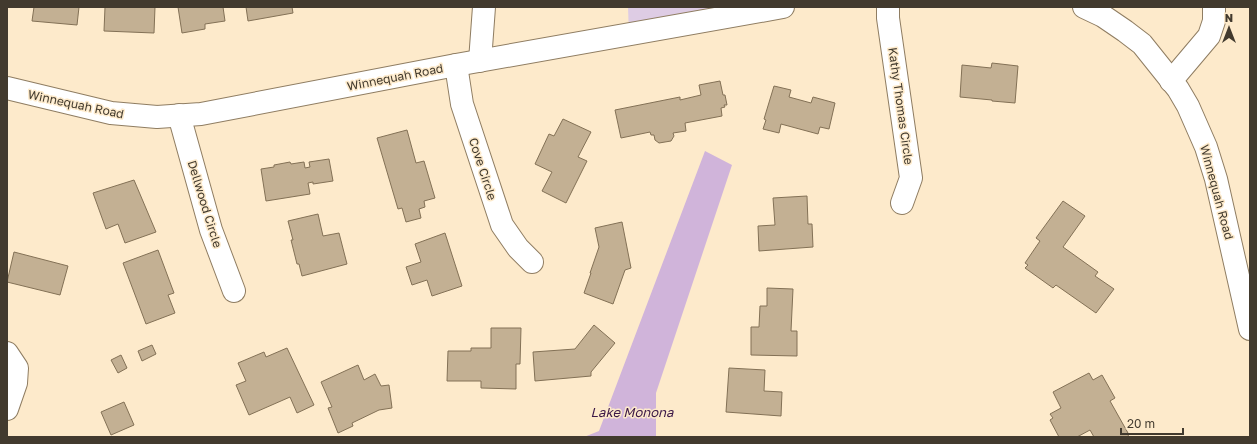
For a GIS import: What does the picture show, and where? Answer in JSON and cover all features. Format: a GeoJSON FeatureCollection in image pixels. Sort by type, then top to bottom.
{"type":"FeatureCollection","features":[{"type":"Feature","properties":{"kind":"street"},"geometry":{"type":"LineString","coordinates":[[480,61],[484,7]]}},
{"type":"Feature","properties":{"kind":"street","name":"Winnequah Road"},"geometry":{"type":"LineString","coordinates":[[7,88],[111,113],[157,117],[201,114],[456,65],[783,7]]}},
{"type":"Feature","properties":{"kind":"street","name":"Kathy Thomas Circle"},"geometry":{"type":"LineString","coordinates":[[888,7],[889,26],[911,178],[902,203]]}},
{"type":"Feature","properties":{"kind":"street","name":"Winnequah Road"},"geometry":{"type":"LineString","coordinates":[[1084,7],[1103,16],[1142,44],[1178,89],[1188,106],[1206,148],[1216,179],[1250,329]]}},
{"type":"Feature","properties":{"kind":"street"},"geometry":{"type":"LineString","coordinates":[[1171,81],[1209,36],[1214,21],[1214,7]]}},
{"type":"Feature","properties":{"kind":"street","name":"Cove Circle"},"geometry":{"type":"LineString","coordinates":[[456,65],[462,104],[502,225],[518,248],[532,262]]}},
{"type":"Feature","properties":{"kind":"street","name":"Dellwood Circle"},"geometry":{"type":"LineString","coordinates":[[179,115],[211,230],[234,291]]}},
{"type":"Feature","properties":{"kind":"street"},"geometry":{"type":"LineString","coordinates":[[7,353],[17,368],[16,383],[7,409]]}},
{"type":"Feature","properties":{"kind":"shaded area"},"geometry":{"type":"Polygon","coordinates":[[[628,7],[783,7],[629,35],[628,7]]]}},
{"type":"Feature","properties":{"kind":"water","name":"Lake Monona"},"geometry":{"type":"Polygon","coordinates":[[[705,151],[732,165],[656,393],[656,437],[584,437],[599,431],[705,151]]]}},
{"type":"Feature","properties":{"kind":"building"},"geometry":{"type":"Polygon","coordinates":[[[34,7],[79,7],[77,25],[32,21],[34,7]]]}},
{"type":"Feature","properties":{"kind":"building"},"geometry":{"type":"Polygon","coordinates":[[[105,7],[155,7],[154,33],[104,31],[105,7]]]}},
{"type":"Feature","properties":{"kind":"building"},"geometry":{"type":"Polygon","coordinates":[[[178,7],[223,7],[225,21],[205,24],[205,29],[182,33],[178,7]]]}},
{"type":"Feature","properties":{"kind":"building"},"geometry":{"type":"Polygon","coordinates":[[[246,7],[292,7],[293,13],[248,21],[246,7]]]}},
{"type":"Feature","properties":{"kind":"building"},"geometry":{"type":"Polygon","coordinates":[[[992,63],[1018,66],[1015,103],[960,97],[962,65],[991,68],[992,63]]]}},
{"type":"Feature","properties":{"kind":"building"},"geometry":{"type":"Polygon","coordinates":[[[720,81],[727,105],[724,105],[725,107],[721,108],[722,116],[685,123],[686,131],[673,133],[674,136],[671,141],[659,143],[650,132],[621,138],[615,110],[680,97],[680,100],[701,95],[699,85],[720,81]]]}},
{"type":"Feature","properties":{"kind":"building"},"geometry":{"type":"Polygon","coordinates":[[[774,86],[791,90],[789,97],[811,103],[813,97],[835,103],[829,129],[820,127],[818,134],[781,124],[779,133],[763,129],[766,120],[764,119],[774,86]]]}},
{"type":"Feature","properties":{"kind":"building"},"geometry":{"type":"Polygon","coordinates":[[[563,119],[591,132],[578,157],[587,161],[566,203],[542,191],[552,172],[535,164],[549,134],[554,136],[563,119]]]}},
{"type":"Feature","properties":{"kind":"building"},"geometry":{"type":"Polygon","coordinates":[[[407,130],[416,163],[424,161],[435,198],[424,201],[425,207],[419,209],[421,218],[406,222],[402,208],[398,209],[377,138],[407,130]]]}},
{"type":"Feature","properties":{"kind":"building"},"geometry":{"type":"Polygon","coordinates":[[[329,159],[333,181],[313,184],[313,182],[308,183],[310,194],[266,201],[261,169],[290,162],[291,164],[304,162],[305,168],[310,167],[309,162],[329,159]]]}},
{"type":"Feature","properties":{"kind":"building"},"geometry":{"type":"Polygon","coordinates":[[[134,180],[156,232],[125,243],[118,224],[106,229],[93,193],[134,180]]]}},
{"type":"Feature","properties":{"kind":"building"},"geometry":{"type":"Polygon","coordinates":[[[807,196],[808,224],[812,224],[813,247],[759,251],[758,226],[775,225],[773,198],[807,196]]]}},
{"type":"Feature","properties":{"kind":"building"},"geometry":{"type":"Polygon","coordinates":[[[1063,201],[1085,216],[1063,247],[1098,272],[1095,276],[1114,289],[1096,313],[1056,285],[1053,288],[1025,268],[1028,265],[1025,263],[1040,241],[1036,238],[1063,201]]]}},
{"type":"Feature","properties":{"kind":"building"},"geometry":{"type":"Polygon","coordinates":[[[318,214],[323,236],[339,233],[347,264],[302,276],[299,264],[297,264],[288,221],[318,214]]]}},
{"type":"Feature","properties":{"kind":"building"},"geometry":{"type":"Polygon","coordinates":[[[622,222],[631,268],[625,270],[613,304],[584,293],[599,247],[595,228],[622,222]]]}},
{"type":"Feature","properties":{"kind":"building"},"geometry":{"type":"Polygon","coordinates":[[[445,233],[462,286],[432,296],[427,280],[412,285],[406,267],[421,262],[415,244],[445,233]]]}},
{"type":"Feature","properties":{"kind":"building"},"geometry":{"type":"Polygon","coordinates":[[[158,250],[174,293],[168,295],[175,313],[146,324],[123,263],[158,250]]]}},
{"type":"Feature","properties":{"kind":"building"},"geometry":{"type":"Polygon","coordinates":[[[14,252],[68,266],[60,295],[7,282],[14,252]]]}},
{"type":"Feature","properties":{"kind":"building"},"geometry":{"type":"Polygon","coordinates":[[[767,288],[793,289],[791,331],[797,331],[797,356],[751,355],[751,327],[759,327],[760,306],[767,306],[767,288]]]}},
{"type":"Feature","properties":{"kind":"building"},"geometry":{"type":"Polygon","coordinates":[[[594,325],[615,343],[591,372],[591,376],[535,381],[533,352],[575,349],[594,325]]]}},
{"type":"Feature","properties":{"kind":"building"},"geometry":{"type":"Polygon","coordinates":[[[491,328],[521,328],[520,364],[516,364],[516,389],[481,388],[481,381],[447,381],[448,351],[471,351],[471,348],[491,348],[491,328]]]}},
{"type":"Feature","properties":{"kind":"building"},"geometry":{"type":"Polygon","coordinates":[[[152,345],[156,354],[142,361],[138,351],[152,345]]]}},
{"type":"Feature","properties":{"kind":"building"},"geometry":{"type":"Polygon","coordinates":[[[287,348],[314,405],[297,413],[290,397],[249,415],[236,385],[246,381],[238,363],[264,352],[266,357],[287,348]]]}},
{"type":"Feature","properties":{"kind":"building"},"geometry":{"type":"Polygon","coordinates":[[[121,355],[127,368],[118,373],[111,360],[121,355]]]}},
{"type":"Feature","properties":{"kind":"building"},"geometry":{"type":"Polygon","coordinates":[[[358,365],[364,380],[375,374],[381,386],[389,385],[392,408],[379,410],[352,423],[353,426],[338,433],[328,408],[332,407],[321,382],[358,365]]]}},
{"type":"Feature","properties":{"kind":"building"},"geometry":{"type":"Polygon","coordinates":[[[729,368],[765,370],[764,391],[782,392],[781,416],[726,412],[729,368]]]}},
{"type":"Feature","properties":{"kind":"building"},"geometry":{"type":"Polygon","coordinates":[[[1089,373],[1093,380],[1102,375],[1115,398],[1110,401],[1129,437],[1094,437],[1090,430],[1077,437],[1059,437],[1050,420],[1053,418],[1050,414],[1061,408],[1053,392],[1089,373]]]}},
{"type":"Feature","properties":{"kind":"building"},"geometry":{"type":"Polygon","coordinates":[[[124,402],[134,425],[111,435],[101,412],[124,402]]]}}]}
